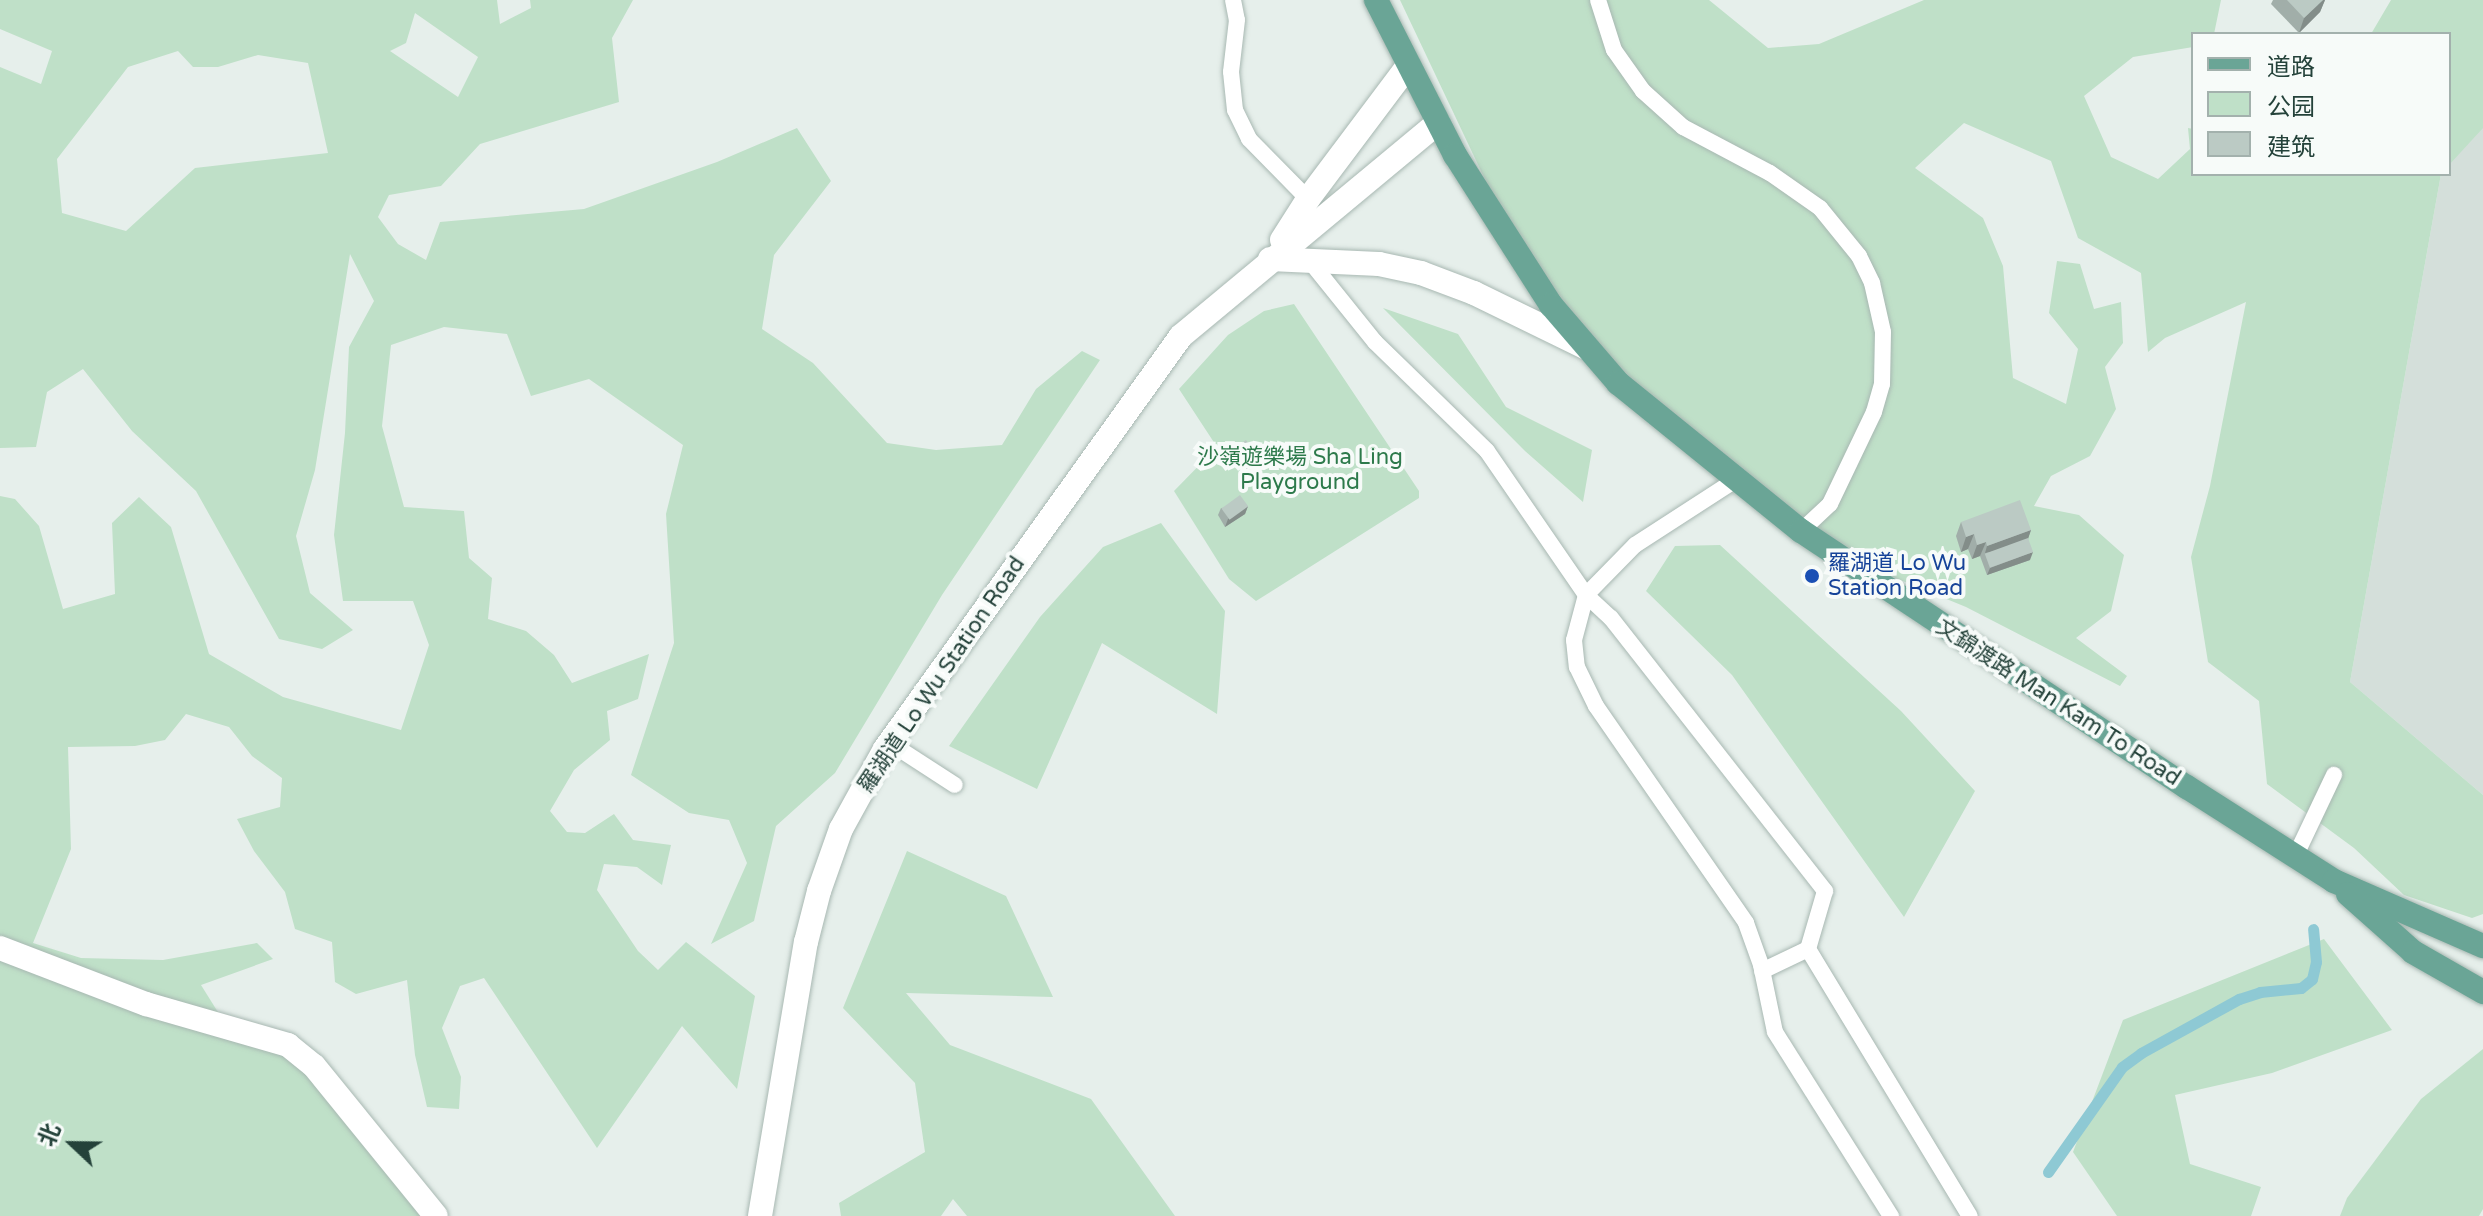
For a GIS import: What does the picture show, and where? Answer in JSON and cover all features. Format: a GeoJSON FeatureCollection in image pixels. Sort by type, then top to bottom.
{"type":"FeatureCollection","features":[{"type":"Feature","properties":{"kind":"main road","name":"文錦渡路 Man Kam To Road"},"geometry":{"type":"LineString","coordinates":[[1376,0],[1438,123],[1551,305],[1618,383],[1801,531],[1962,641],[2334,881],[2483,946]]}},
{"type":"Feature","properties":{"kind":"main road","name":"文錦渡路 Man Kam To Road"},"geometry":{"type":"LineString","coordinates":[[2334,881],[2413,952],[2483,992]]}},
{"type":"Feature","properties":{"kind":"street","name":"羅湖道 Lo Wu Station Road"},"geometry":{"type":"LineString","coordinates":[[1270,259],[1308,199],[1408,66]]}},
{"type":"Feature","properties":{"kind":"street","name":"羅湖道 Lo Wu Station Road"},"geometry":{"type":"LineString","coordinates":[[760,1216],[806,942],[819,891],[841,829],[890,743],[1181,336],[1270,259],[1438,123]]}},
{"type":"Feature","properties":{"kind":"street"},"geometry":{"type":"LineString","coordinates":[[1270,259],[1379,264],[1421,273],[1474,293],[1587,348]]}},
{"type":"Feature","properties":{"kind":"street"},"geometry":{"type":"LineString","coordinates":[[0,948],[146,1004],[288,1045],[314,1066],[436,1216]]}},
{"type":"Feature","properties":{"kind":"lane"},"geometry":{"type":"LineString","coordinates":[[1233,0],[1237,20],[1231,72],[1235,110],[1249,139],[1308,199]]}},
{"type":"Feature","properties":{"kind":"lane"},"geometry":{"type":"LineString","coordinates":[[1598,0],[1614,50],[1643,91],[1683,127],[1770,173],[1820,208],[1859,256],[1872,283],[1883,332],[1882,384],[1874,412],[1830,504],[1801,531]]}},
{"type":"Feature","properties":{"kind":"lane"},"geometry":{"type":"LineString","coordinates":[[1309,260],[1375,342],[1487,451],[1586,595],[1611,618],[1825,891],[1808,949],[1970,1216]]}},
{"type":"Feature","properties":{"kind":"lane"},"geometry":{"type":"LineString","coordinates":[[1737,479],[1635,545],[1586,595],[1574,640],[1577,667],[1596,706],[1746,923],[1762,971],[1775,1032],[1891,1216]]}},
{"type":"Feature","properties":{"kind":"lane"},"geometry":{"type":"LineString","coordinates":[[890,743],[955,785]]}},
{"type":"Feature","properties":{"kind":"lane"},"geometry":{"type":"LineString","coordinates":[[2295,857],[2334,775]]}},
{"type":"Feature","properties":{"kind":"lane"},"geometry":{"type":"LineString","coordinates":[[1762,971],[1808,949]]}},
{"type":"Feature","properties":{"kind":"shaded area"},"geometry":{"type":"Polygon","coordinates":[[[2483,122],[2483,795],[2350,682],[2441,176],[2451,176],[2451,155],[2483,122]]]}},
{"type":"Feature","properties":{"kind":"green space"},"geometry":{"type":"Polygon","coordinates":[[[0,0],[497,0],[500,24],[531,8],[530,0],[633,0],[612,38],[619,102],[480,144],[441,186],[389,195],[378,217],[398,244],[426,260],[440,222],[584,209],[717,162],[797,128],[831,181],[774,255],[762,329],[813,363],[887,443],[936,450],[1002,445],[1036,389],[1082,351],[1100,360],[942,595],[835,773],[776,826],[754,921],[711,944],[747,863],[729,820],[689,813],[631,775],[674,643],[666,514],[683,445],[589,379],[531,396],[507,334],[444,327],[391,345],[382,426],[404,507],[464,511],[469,558],[492,578],[488,619],[526,631],[554,655],[572,683],[649,654],[638,699],[607,711],[610,740],[574,770],[550,811],[567,832],[585,833],[614,814],[633,840],[671,845],[662,885],[637,867],[604,864],[597,890],[638,951],[658,970],[686,942],[755,996],[737,1089],[682,1026],[597,1148],[484,978],[460,986],[442,1028],[461,1077],[459,1109],[427,1107],[415,1055],[407,980],[356,994],[335,982],[332,942],[295,929],[285,892],[254,851],[237,819],[280,807],[282,778],[252,756],[229,727],[186,714],[165,740],[135,746],[68,747],[71,849],[33,943],[81,958],[163,960],[257,943],[273,959],[201,985],[226,1025],[314,1066],[436,1216],[0,1216],[0,496],[15,499],[39,526],[63,609],[115,594],[112,523],[139,497],[171,527],[209,654],[283,697],[401,730],[429,645],[413,601],[343,601],[334,535],[345,433],[349,347],[374,301],[350,254],[315,470],[296,536],[310,593],[353,630],[322,649],[279,639],[196,491],[132,431],[83,369],[47,392],[36,447],[0,448],[0,67],[41,84],[52,51],[0,29],[0,0]],[[415,13],[406,43],[390,51],[458,97],[478,57],[415,13]],[[178,51],[128,67],[57,159],[62,213],[126,231],[195,168],[328,153],[308,63],[258,55],[218,67],[193,67],[178,51]]]}},
{"type":"Feature","properties":{"kind":"green space"},"geometry":{"type":"Polygon","coordinates":[[[1400,0],[1709,0],[1768,48],[1819,44],[1924,0],[2221,0],[2214,32],[2191,32],[2191,47],[2133,57],[2084,96],[2111,157],[2158,179],[2190,149],[2188,128],[2191,129],[2191,176],[2441,176],[2350,682],[2483,795],[2483,914],[2472,918],[2404,895],[2354,848],[2267,784],[2259,701],[2208,662],[2191,557],[2210,486],[2246,302],[2165,338],[2148,352],[2141,273],[2078,238],[2051,161],[1964,123],[1915,168],[1983,218],[2003,266],[2013,378],[2066,404],[2078,349],[2049,313],[2057,261],[2080,264],[2094,309],[2121,302],[2123,343],[2105,367],[2116,409],[2090,456],[2051,476],[2034,506],[2079,515],[2124,555],[2111,611],[2076,638],[2127,676],[2120,686],[1966,607],[1832,552],[1639,400],[1526,266],[1400,0]]]}},
{"type":"Feature","properties":{"kind":"green space"},"geometry":{"type":"Polygon","coordinates":[[[2391,0],[2483,0],[2483,128],[2451,163],[2451,32],[2372,32],[2391,0]]]}},
{"type":"Feature","properties":{"kind":"green space","name":"沙嶺遊樂場 Sha Ling Playground"},"geometry":{"type":"Polygon","coordinates":[[[1294,304],[1419,491],[1419,498],[1256,601],[1229,579],[1174,491],[1217,447],[1179,389],[1228,335],[1264,311],[1294,304]]]}},
{"type":"Feature","properties":{"kind":"green space"},"geometry":{"type":"Polygon","coordinates":[[[1383,308],[1458,334],[1506,407],[1592,450],[1583,502],[1525,451],[1383,308]]]}},
{"type":"Feature","properties":{"kind":"green space"},"geometry":{"type":"Polygon","coordinates":[[[1161,523],[1225,611],[1217,714],[1102,643],[1037,789],[949,746],[1040,617],[1103,547],[1161,523]]]}},
{"type":"Feature","properties":{"kind":"green space"},"geometry":{"type":"Polygon","coordinates":[[[1720,545],[1901,711],[1975,791],[1904,917],[1732,675],[1646,591],[1675,546],[1720,545]]]}},
{"type":"Feature","properties":{"kind":"green space"},"geometry":{"type":"Polygon","coordinates":[[[907,851],[1006,896],[1053,997],[906,993],[950,1045],[1091,1099],[1175,1216],[967,1216],[953,1199],[941,1216],[841,1216],[839,1203],[925,1152],[915,1083],[843,1008],[907,851]]]}},
{"type":"Feature","properties":{"kind":"green space"},"geometry":{"type":"Polygon","coordinates":[[[2324,939],[2392,1030],[2272,1073],[2175,1095],[2190,1164],[2261,1187],[2251,1216],[2117,1216],[2073,1152],[2123,1020],[2324,939]]]}},
{"type":"Feature","properties":{"kind":"green space"},"geometry":{"type":"Polygon","coordinates":[[[2483,1049],[2483,1209],[2479,1216],[2340,1216],[2347,1198],[2421,1099],[2483,1049]]]}},
{"type":"Feature","properties":{"kind":"building"},"geometry":{"type":"Polygon","coordinates":[[[2287,0],[2323,0],[2304,18],[2287,0]]]}},
{"type":"Feature","properties":{"kind":"building"},"geometry":{"type":"Polygon","coordinates":[[[1246,440],[1259,459],[1248,466],[1235,447],[1246,440]]]}},
{"type":"Feature","properties":{"kind":"building"},"geometry":{"type":"Polygon","coordinates":[[[1240,495],[1248,506],[1230,520],[1221,509],[1240,495]]]}},
{"type":"Feature","properties":{"kind":"building"},"geometry":{"type":"Polygon","coordinates":[[[2020,500],[2031,530],[1987,546],[1986,542],[1977,545],[1974,534],[1966,537],[1961,522],[2020,500]]]}},
{"type":"Feature","properties":{"kind":"building"},"geometry":{"type":"Polygon","coordinates":[[[2028,538],[2033,552],[1990,568],[1985,554],[2028,538]]]}},
{"type":"Feature","properties":{"kind":"waterway"},"geometry":{"type":"LineString","coordinates":[[2048,1172],[2122,1067],[2141,1053],[2239,999],[2260,992],[2301,988],[2312,979],[2316,962],[2313,929]]}},
{"type":"Feature","properties":{"kind":"place","name":"羅湖道 Lo Wu Station Road"},"geometry":{"type":"Point","coordinates":[1812,576]}}]}
